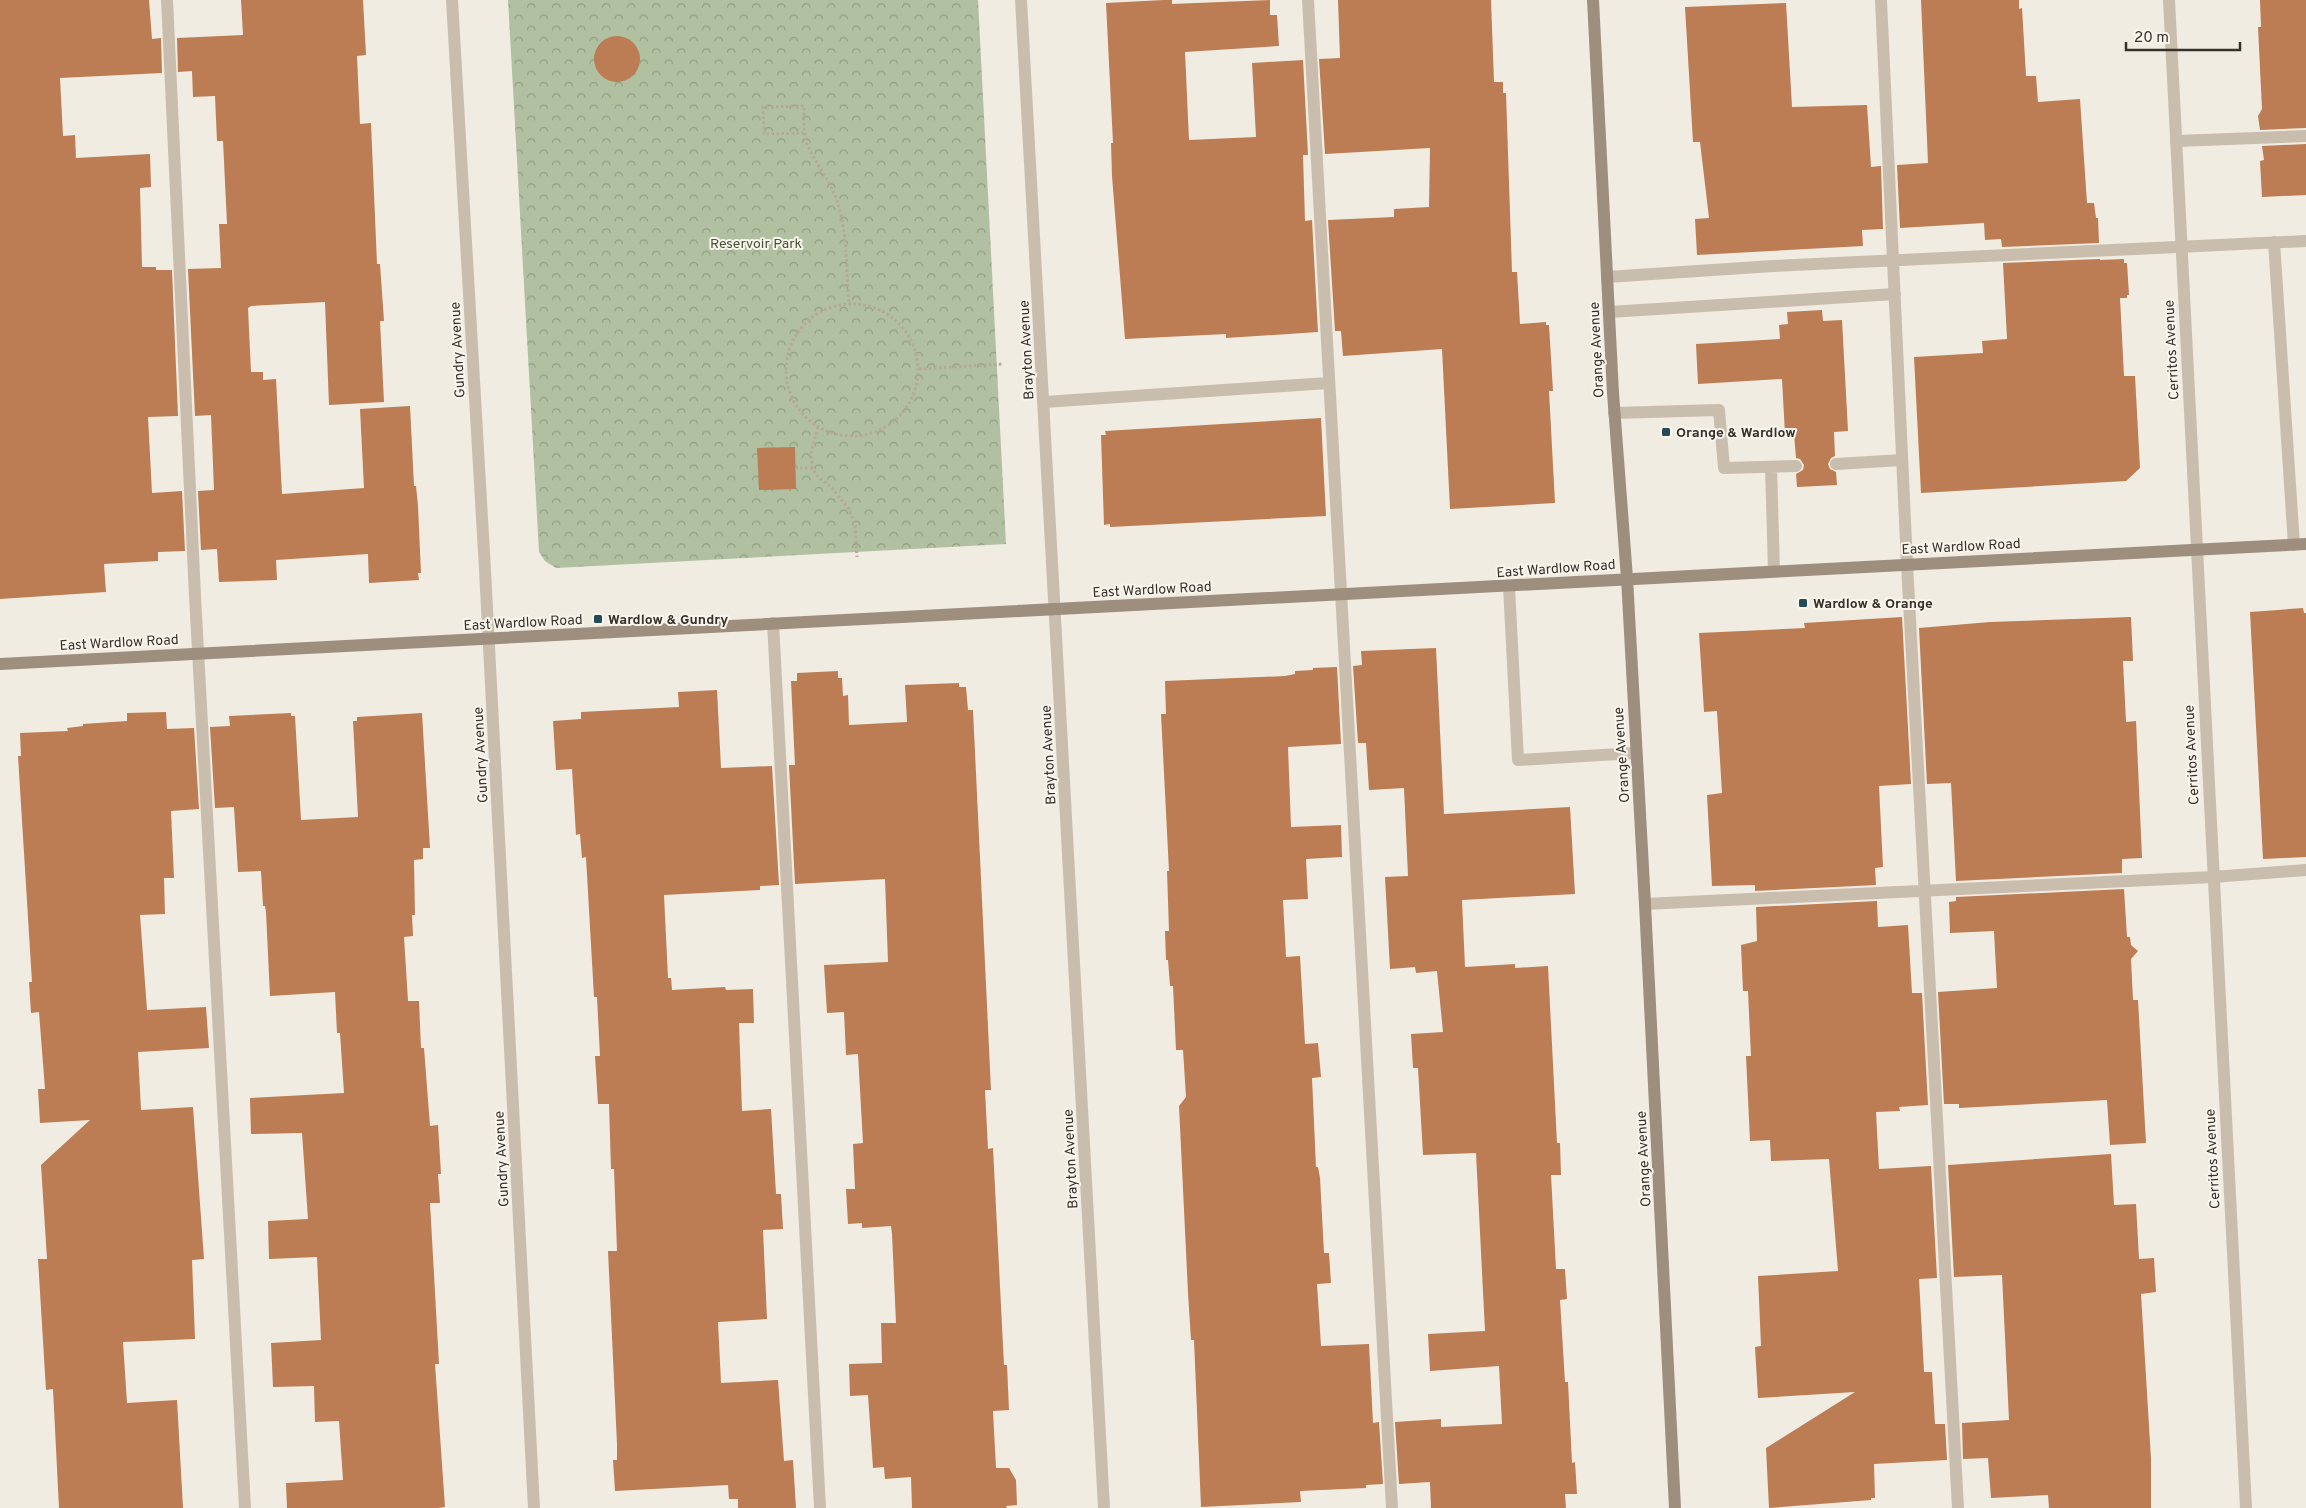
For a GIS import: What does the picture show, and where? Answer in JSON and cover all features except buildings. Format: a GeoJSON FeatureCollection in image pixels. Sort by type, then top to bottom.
{"type":"FeatureCollection","features":[{"type":"Feature","properties":{"kind":"main road","name":"Orange Avenue"},"geometry":{"type":"LineString","coordinates":[[1593,0],[1614,413],[1627,578],[1635,753],[1645,904],[1675,1508]]}},
{"type":"Feature","properties":{"kind":"main road","name":"East Wardlow Road"},"geometry":{"type":"LineString","coordinates":[[0,664],[773,623],[1509,587],[1627,578],[2300,544]]}},
{"type":"Feature","properties":{"kind":"street"},"geometry":{"type":"LineString","coordinates":[[167,0],[198,653],[245,1508]]}},
{"type":"Feature","properties":{"kind":"street","name":"Gundry Avenue"},"geometry":{"type":"LineString","coordinates":[[452,0],[489,639],[534,1508]]}},
{"type":"Feature","properties":{"kind":"street","name":"Brayton Avenue"},"geometry":{"type":"LineString","coordinates":[[1021,0],[1104,1508]]}},
{"type":"Feature","properties":{"kind":"street"},"geometry":{"type":"LineString","coordinates":[[1308,0],[1392,1508]]}},
{"type":"Feature","properties":{"kind":"street"},"geometry":{"type":"LineString","coordinates":[[1881,0],[1907,564],[1958,1508]]}},
{"type":"Feature","properties":{"kind":"street","name":"Cerritos Avenue"},"geometry":{"type":"LineString","coordinates":[[2169,0],[2246,1508]]}},
{"type":"Feature","properties":{"kind":"street"},"geometry":{"type":"LineString","coordinates":[[2176,140],[2306,136]]}},
{"type":"Feature","properties":{"kind":"street"},"geometry":{"type":"LineString","coordinates":[[1607,277],[1893,260],[2306,241]]}},
{"type":"Feature","properties":{"kind":"street"},"geometry":{"type":"LineString","coordinates":[[2274,242],[2300,544]]}},
{"type":"Feature","properties":{"kind":"street"},"geometry":{"type":"LineString","coordinates":[[1609,312],[1895,294]]}},
{"type":"Feature","properties":{"kind":"street"},"geometry":{"type":"LineString","coordinates":[[1044,402],[1328,383]]}},
{"type":"Feature","properties":{"kind":"street"},"geometry":{"type":"LineString","coordinates":[[1614,413],[1719,410],[1724,468],[1796,466]]}},
{"type":"Feature","properties":{"kind":"street"},"geometry":{"type":"LineString","coordinates":[[1836,464],[1902,460]]}},
{"type":"Feature","properties":{"kind":"street"},"geometry":{"type":"LineString","coordinates":[[1771,467],[1774,571]]}},
{"type":"Feature","properties":{"kind":"street"},"geometry":{"type":"LineString","coordinates":[[1509,587],[1518,760],[1635,753]]}},
{"type":"Feature","properties":{"kind":"street"},"geometry":{"type":"LineString","coordinates":[[773,623],[820,1508]]}},
{"type":"Feature","properties":{"kind":"street"},"geometry":{"type":"LineString","coordinates":[[1645,904],[2306,870]]}},
{"type":"Feature","properties":{"kind":"path"},"geometry":{"type":"LineString","coordinates":[[804,133],[764,134],[763,107],[804,106],[804,133],[807,143],[835,196],[841,214],[844,233],[848,304]]}},
{"type":"Feature","properties":{"kind":"path"},"geometry":{"type":"LineString","coordinates":[[841,304],[848,304],[863,304],[885,312],[903,327],[915,346],[919,369],[916,390],[906,408],[892,423],[873,433],[852,436],[832,433],[818,427],[798,409],[788,390],[785,369],[789,346],[801,327],[819,312],[841,304]]}},
{"type":"Feature","properties":{"kind":"path"},"geometry":{"type":"LineString","coordinates":[[919,369],[1003,364]]}},
{"type":"Feature","properties":{"kind":"path"},"geometry":{"type":"LineString","coordinates":[[818,427],[811,453],[812,468],[849,509],[855,526],[856,557]]}},
{"type":"Feature","properties":{"kind":"path"},"geometry":{"type":"LineString","coordinates":[[795,468],[812,468]]}},
{"type":"Feature","properties":{"kind":"green space","name":"Reservoir Park"},"geometry":{"type":"Polygon","coordinates":[[[508,0],[978,0],[1006,544],[556,568],[545,561],[539,552],[508,0]]]}},
{"type":"Feature","properties":{"kind":"place","name":"Orange & Wardlow"},"geometry":{"type":"Point","coordinates":[1666,432]}},
{"type":"Feature","properties":{"kind":"place","name":"Wardlow & Orange"},"geometry":{"type":"Point","coordinates":[1803,603]}},
{"type":"Feature","properties":{"kind":"place","name":"Wardlow & Gundry"},"geometry":{"type":"Point","coordinates":[598,619]}}]}
